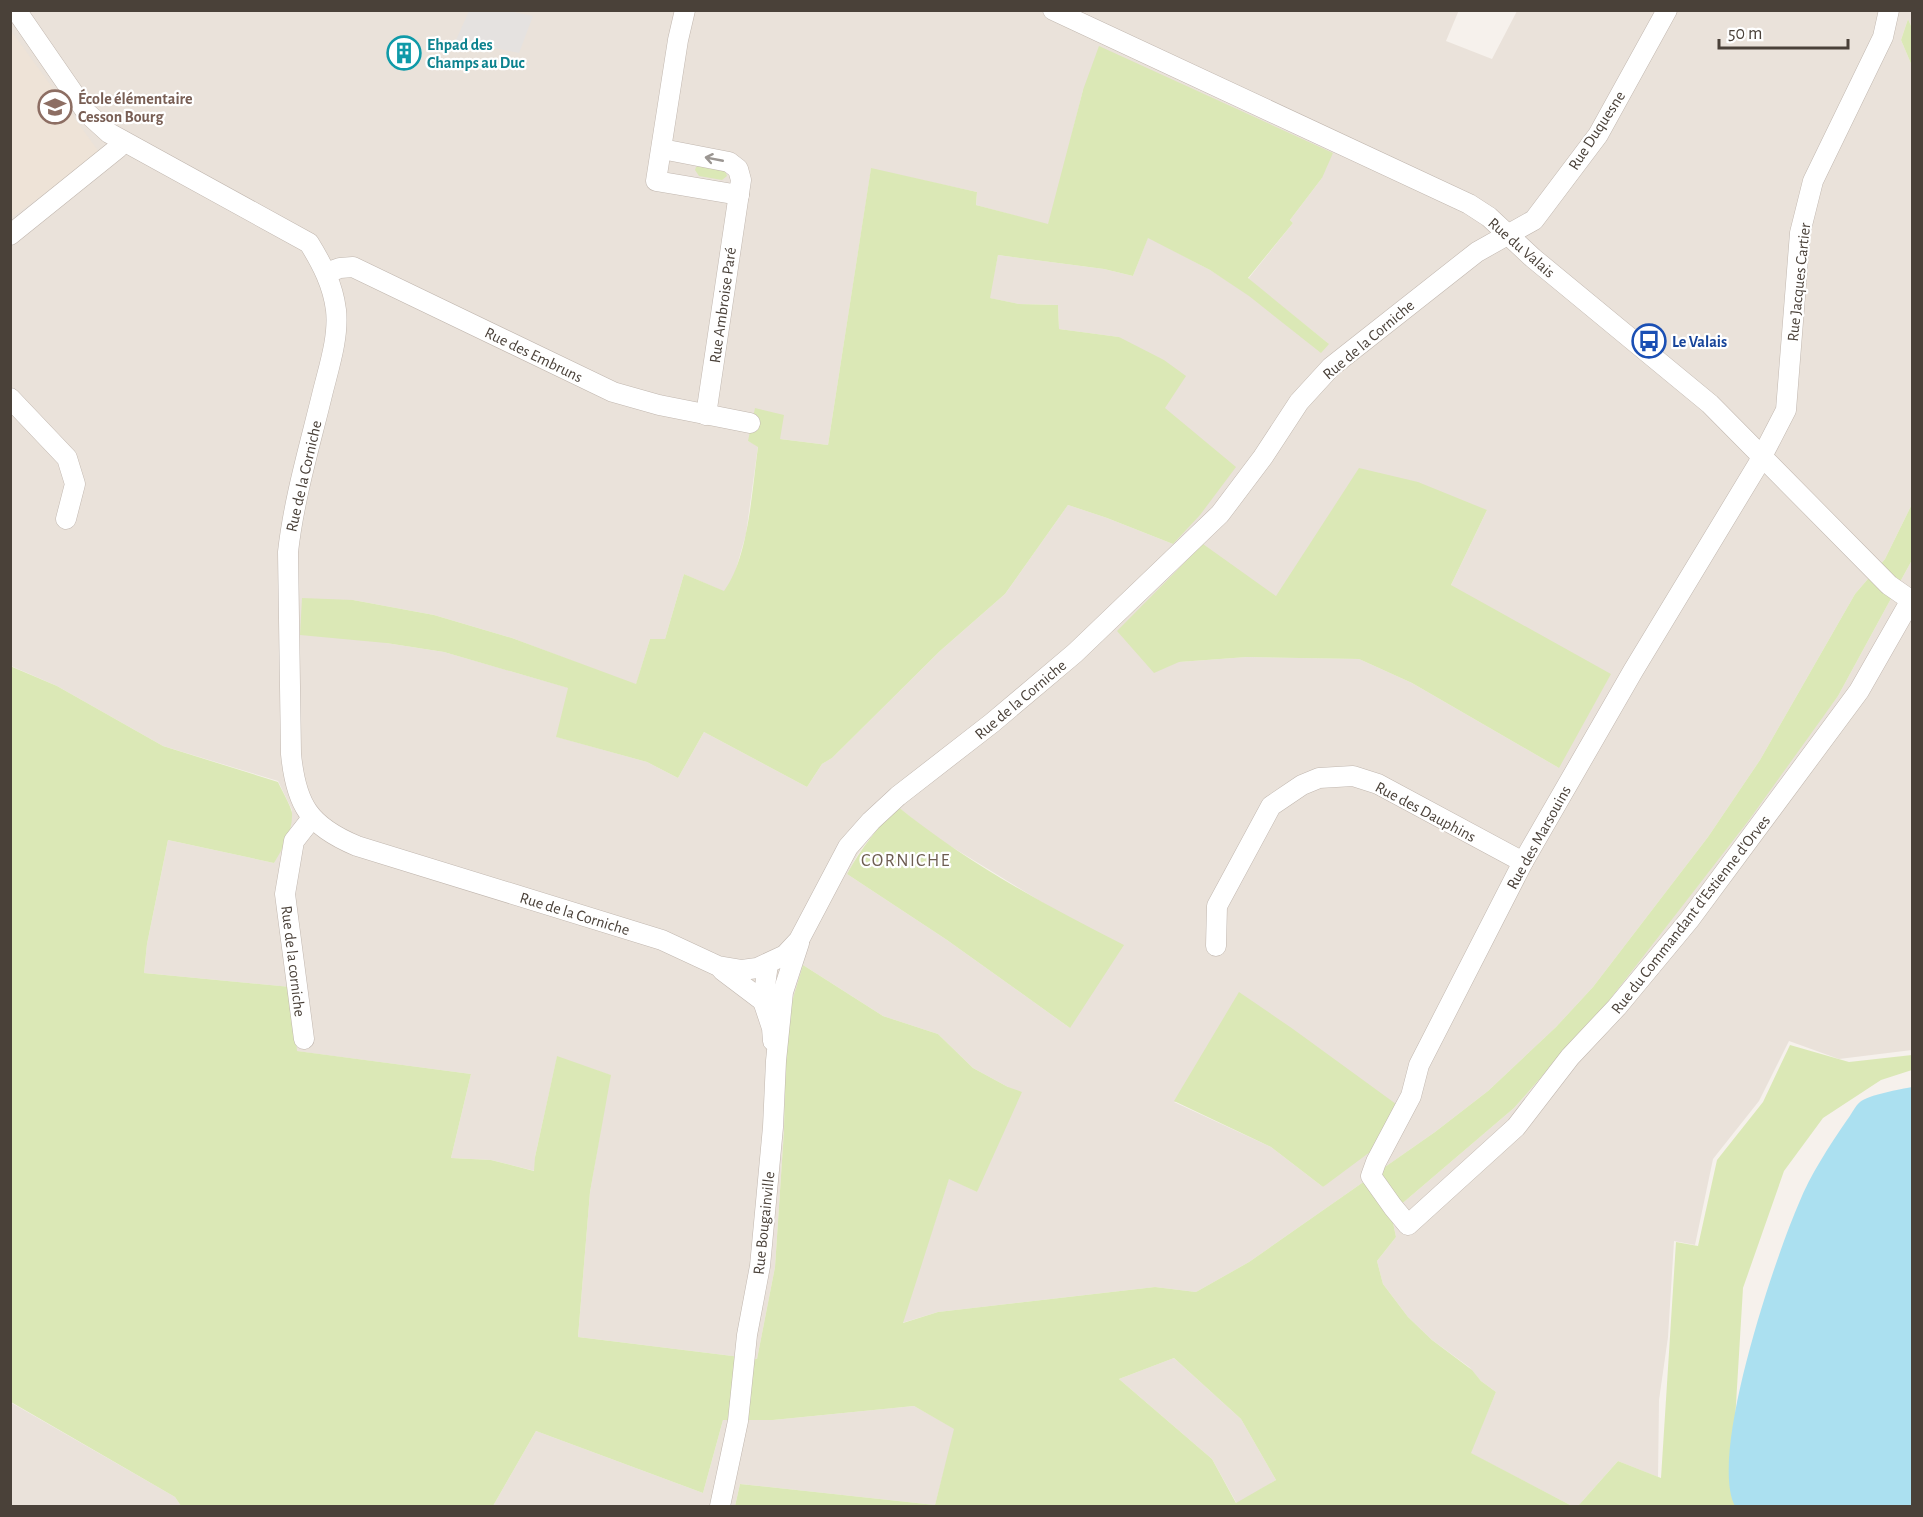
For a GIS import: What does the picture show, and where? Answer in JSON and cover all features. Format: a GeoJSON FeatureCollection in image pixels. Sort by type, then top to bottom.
{"type":"FeatureCollection","features":[{"type":"Feature","properties":{"kind":"street","name":"Rue de la Corniche"},"geometry":{"type":"LineString","coordinates":[[16,10],[87,113],[109,133],[309,243],[326,273],[336,312],[335,329],[327,373],[291,521],[288,552],[292,766],[300,799],[312,818],[334,837],[357,846],[662,940],[718,966],[742,970],[768,964],[785,955],[800,940],[848,847],[870,821],[1075,653],[1220,514],[1263,458],[1299,402],[1330,367],[1477,252],[1508,235]]}},
{"type":"Feature","properties":{"kind":"street"},"geometry":{"type":"LineString","coordinates":[[685,10],[678,40],[656,181],[738,195]]}},
{"type":"Feature","properties":{"kind":"street","name":"Rue du Valais"},"geometry":{"type":"LineString","coordinates":[[1053,10],[1469,204],[1489,217],[1533,258],[1710,404],[1889,585],[1912,600]]}},
{"type":"Feature","properties":{"kind":"street","name":"Rue Duquesne"},"geometry":{"type":"LineString","coordinates":[[1508,235],[1534,220],[1598,135],[1667,10]]}},
{"type":"Feature","properties":{"kind":"street","name":"Rue Jacques Cartier"},"geometry":{"type":"LineString","coordinates":[[1762,457],[1786,410],[1800,233],[1813,182],[1883,37],[1888,10]]}},
{"type":"Feature","properties":{"kind":"street"},"geometry":{"type":"LineString","coordinates":[[10,235],[117,148],[121,140]]}},
{"type":"Feature","properties":{"kind":"street","name":"Rue Ambroise Paré"},"geometry":{"type":"LineString","coordinates":[[662,149],[729,162],[738,169],[741,180],[706,415]]}},
{"type":"Feature","properties":{"kind":"street","name":"Rue des Embruns"},"geometry":{"type":"LineString","coordinates":[[326,273],[340,268],[353,267],[613,392],[659,405],[750,423]]}},
{"type":"Feature","properties":{"kind":"street"},"geometry":{"type":"LineString","coordinates":[[10,398],[67,458],[75,484],[66,519]]}},
{"type":"Feature","properties":{"kind":"street","name":"Rue des Marsouins"},"geometry":{"type":"LineString","coordinates":[[1408,1225],[1371,1176],[1411,1096],[1419,1065],[1523,862],[1633,671],[1762,457]]}},
{"type":"Feature","properties":{"kind":"street","name":"Rue du Commandant d'Estienne d'Orves"},"geometry":{"type":"LineString","coordinates":[[1408,1225],[1516,1127],[1570,1057],[1617,1007],[1690,919],[1859,691],[1912,600]]}},
{"type":"Feature","properties":{"kind":"street","name":"Rue des Dauphins"},"geometry":{"type":"LineString","coordinates":[[1216,946],[1217,906],[1262,819],[1271,806],[1288,793],[1319,778],[1353,776],[1378,784],[1523,862]]}},
{"type":"Feature","properties":{"kind":"street","name":"Rue de la corniche"},"geometry":{"type":"LineString","coordinates":[[304,1039],[285,894],[294,841],[312,818]]}},
{"type":"Feature","properties":{"kind":"street","name":"Rue Bougainville"},"geometry":{"type":"LineString","coordinates":[[720,1506],[738,1421],[747,1335],[760,1266],[783,992],[800,940]]}},
{"type":"Feature","properties":{"kind":"street"},"geometry":{"type":"LineString","coordinates":[[768,964],[783,992]]}},
{"type":"Feature","properties":{"kind":"street"},"geometry":{"type":"LineString","coordinates":[[768,964],[763,1001],[772,1028],[776,1061]]}},
{"type":"Feature","properties":{"kind":"street"},"geometry":{"type":"LineString","coordinates":[[718,966],[763,1001]]}},
{"type":"Feature","properties":{"kind":"shaded area"},"geometry":{"type":"Polygon","coordinates":[[[1459,10],[1446,41],[1492,59],[1517,11],[1912,11],[1912,28],[1908,19],[1901,40],[1912,66],[1912,504],[1885,559],[1855,594],[1760,760],[1708,837],[1593,987],[1556,1027],[1488,1091],[1435,1132],[1249,1262],[1196,1292],[1155,1287],[938,1312],[902,1323],[949,1178],[977,1192],[1008,1087],[973,1068],[938,1034],[883,1016],[803,965],[785,1066],[784,1130],[775,1267],[757,1359],[578,1337],[590,1192],[610,1075],[557,1057],[535,1157],[535,1171],[491,1160],[451,1158],[471,1074],[296,1051],[290,987],[144,973],[147,944],[168,840],[274,863],[292,810],[278,781],[163,746],[57,686],[11,666],[11,11],[1459,10]],[[1083,90],[1049,225],[976,205],[977,192],[871,169],[828,445],[780,439],[748,441],[758,446],[746,534],[733,580],[725,592],[684,574],[665,639],[650,639],[636,685],[512,638],[434,615],[353,600],[386,643],[444,652],[569,688],[557,737],[647,762],[678,778],[704,732],[807,787],[822,764],[832,758],[940,651],[1005,594],[1068,505],[1173,544],[1165,408],[1119,337],[1059,329],[1058,305],[1019,304],[989,298],[998,255],[1104,269],[1133,276],[1148,237],[1210,270],[1329,344],[1248,279],[1293,223],[1290,220],[1322,178],[1083,90]],[[1487,510],[1276,596],[1179,662],[1247,657],[1359,659],[1412,683],[1559,768],[1451,585],[1487,510]],[[898,807],[874,832],[847,874],[947,940],[1070,1028],[1048,906],[934,836],[898,807]],[[1174,1102],[1271,1147],[1323,1187],[1379,1134],[1395,1105],[1174,1102]]]}},
{"type":"Feature","properties":{"kind":"shaded area"},"geometry":{"type":"Polygon","coordinates":[[[469,11],[509,11],[533,16],[519,53],[456,40],[469,11]]]}},
{"type":"Feature","properties":{"kind":"shaded area"},"geometry":{"type":"Polygon","coordinates":[[[10,29],[99,152],[11,218],[10,29]]]}},
{"type":"Feature","properties":{"kind":"shaded area"},"geometry":{"type":"Polygon","coordinates":[[[1912,560],[1912,1050],[1839,1059],[1789,1041],[1759,1101],[1713,1159],[1695,1245],[1674,1241],[1668,1337],[1659,1400],[1658,1477],[1618,1461],[1578,1506],[1572,1506],[1470,1453],[1496,1392],[1481,1381],[1469,1367],[1432,1340],[1408,1317],[1383,1284],[1377,1261],[1396,1237],[1391,1213],[1514,1108],[1611,998],[1838,696],[1912,560]]]}},
{"type":"Feature","properties":{"kind":"shaded area"},"geometry":{"type":"Polygon","coordinates":[[[1174,1358],[1241,1419],[1276,1480],[1237,1504],[1212,1459],[1119,1379],[1174,1358]]]}},
{"type":"Feature","properties":{"kind":"shaded area"},"geometry":{"type":"Polygon","coordinates":[[[10,1402],[175,1497],[181,1506],[11,1506],[10,1402]]]}},
{"type":"Feature","properties":{"kind":"shaded area"},"geometry":{"type":"Polygon","coordinates":[[[914,1406],[955,1429],[935,1505],[740,1484],[735,1506],[493,1506],[536,1431],[703,1493],[723,1420],[773,1420],[914,1406]]]}},
{"type":"Feature","properties":{"kind":"green space"},"geometry":{"type":"Polygon","coordinates":[[[1908,19],[1912,28],[1912,66],[1901,40],[1908,19]]]}},
{"type":"Feature","properties":{"kind":"green space"},"geometry":{"type":"Polygon","coordinates":[[[1099,46],[1333,153],[1322,178],[1290,220],[1293,223],[1248,278],[1329,344],[1321,353],[1249,296],[1210,270],[1148,238],[1133,276],[1104,269],[998,255],[990,298],[1019,304],[1058,305],[1059,329],[1119,337],[1164,360],[1186,376],[1165,408],[1236,467],[1200,515],[1173,544],[1068,505],[1005,594],[940,651],[832,758],[822,764],[807,787],[704,732],[678,778],[647,762],[556,737],[568,688],[444,652],[386,643],[300,635],[302,598],[353,600],[434,615],[512,638],[636,684],[650,639],[665,639],[684,574],[724,591],[732,577],[744,542],[751,502],[758,447],[748,441],[755,408],[784,415],[780,439],[828,445],[871,168],[977,192],[976,205],[1048,224],[1083,90],[1099,46]]]}},
{"type":"Feature","properties":{"kind":"green space"},"geometry":{"type":"Polygon","coordinates":[[[701,165],[725,171],[727,176],[722,180],[699,176],[695,170],[701,165]]]}},
{"type":"Feature","properties":{"kind":"green space"},"geometry":{"type":"Polygon","coordinates":[[[1359,468],[1418,482],[1487,510],[1451,585],[1611,674],[1559,768],[1412,683],[1359,659],[1247,657],[1179,662],[1154,673],[1117,631],[1203,544],[1276,596],[1359,468]]]}},
{"type":"Feature","properties":{"kind":"green space"},"geometry":{"type":"Polygon","coordinates":[[[1912,504],[1912,560],[1838,696],[1749,820],[1611,998],[1514,1108],[1391,1213],[1396,1237],[1377,1261],[1383,1284],[1408,1317],[1432,1340],[1472,1370],[1481,1381],[1496,1392],[1471,1453],[1572,1506],[735,1506],[740,1484],[935,1505],[954,1429],[914,1406],[773,1420],[723,1420],[703,1493],[536,1431],[493,1506],[181,1506],[175,1497],[11,1402],[10,666],[57,686],[163,746],[278,782],[290,806],[292,820],[289,833],[274,863],[168,840],[147,944],[144,973],[291,987],[297,1051],[471,1074],[451,1158],[491,1160],[534,1171],[557,1056],[611,1075],[590,1192],[578,1337],[757,1359],[775,1267],[784,1130],[785,1066],[791,1005],[803,965],[883,1016],[938,1034],[973,1068],[1022,1092],[977,1192],[949,1179],[903,1323],[938,1312],[1155,1287],[1196,1292],[1249,1262],[1435,1132],[1488,1091],[1556,1027],[1593,987],[1708,837],[1760,760],[1855,594],[1885,559],[1912,504]],[[1174,1358],[1119,1379],[1212,1459],[1236,1503],[1276,1480],[1241,1419],[1174,1358]]]}},
{"type":"Feature","properties":{"kind":"green space"},"geometry":{"type":"Polygon","coordinates":[[[897,806],[951,846],[1007,882],[1124,945],[1070,1028],[947,940],[847,874],[864,847],[897,806]]]}},
{"type":"Feature","properties":{"kind":"green space"},"geometry":{"type":"Polygon","coordinates":[[[1239,992],[1396,1104],[1370,1152],[1323,1187],[1271,1147],[1174,1101],[1239,992]]]}},
{"type":"Feature","properties":{"kind":"green space"},"geometry":{"type":"Polygon","coordinates":[[[1790,1045],[1849,1062],[1912,1055],[1912,1070],[1881,1080],[1823,1118],[1784,1171],[1743,1288],[1732,1470],[1742,1506],[1578,1506],[1618,1461],[1661,1478],[1676,1242],[1698,1246],[1717,1160],[1763,1102],[1790,1045]]]}},
{"type":"Feature","properties":{"kind":"water"},"geometry":{"type":"Polygon","coordinates":[[[1912,1087],[1912,1506],[1735,1506],[1729,1481],[1730,1445],[1737,1402],[1761,1310],[1799,1203],[1821,1160],[1858,1104],[1864,1099],[1912,1087]]]}},
{"type":"Feature","properties":{"kind":"place","name":"Ehpad des Champs au Duc"},"geometry":{"type":"Point","coordinates":[404,53]}},
{"type":"Feature","properties":{"kind":"place","name":"École élémentaire Cesson Bourg"},"geometry":{"type":"Point","coordinates":[55,107]}},
{"type":"Feature","properties":{"kind":"place","name":"Le Valais"},"geometry":{"type":"Point","coordinates":[1649,341]}},
{"type":"Feature","properties":{"kind":"district","name":"CORNICHE"},"geometry":{"type":"Point","coordinates":[906,860]}}]}
